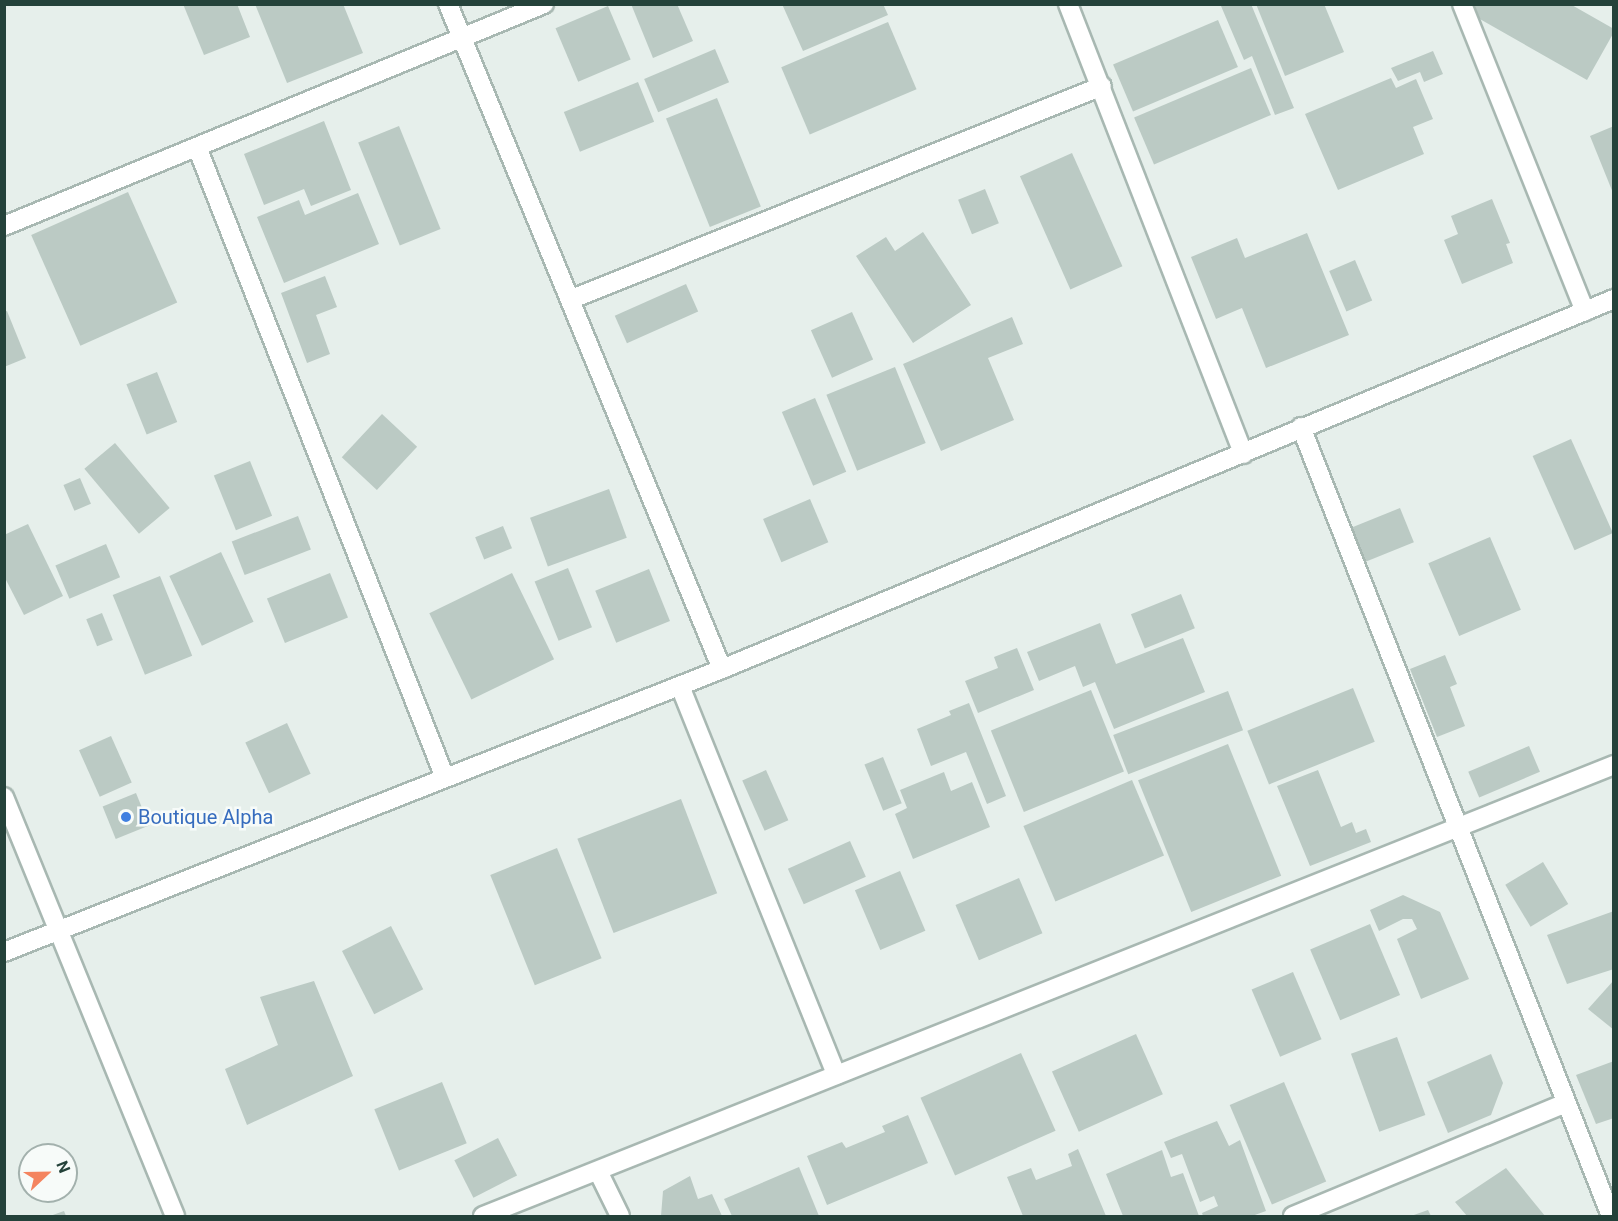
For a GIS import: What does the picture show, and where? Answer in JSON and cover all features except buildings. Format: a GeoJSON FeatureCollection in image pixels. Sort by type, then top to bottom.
{"type":"FeatureCollection","features":[{"type":"Feature","properties":{"kind":"street"},"geometry":{"type":"LineString","coordinates":[[448,4],[572,299],[722,669]]}},
{"type":"Feature","properties":{"kind":"street"},"geometry":{"type":"LineString","coordinates":[[4,226],[544,4]]}},
{"type":"Feature","properties":{"kind":"street"},"geometry":{"type":"LineString","coordinates":[[1068,4],[1102,86],[1243,454]]}},
{"type":"Feature","properties":{"kind":"street"},"geometry":{"type":"LineString","coordinates":[[1462,4],[1585,311]]}},
{"type":"Feature","properties":{"kind":"street"},"geometry":{"type":"LineString","coordinates":[[572,299],[1102,86]]}},
{"type":"Feature","properties":{"kind":"street"},"geometry":{"type":"LineString","coordinates":[[197,147],[445,778]]}},
{"type":"Feature","properties":{"kind":"street"},"geometry":{"type":"LineString","coordinates":[[4,952],[722,669],[1614,299]]}},
{"type":"Feature","properties":{"kind":"street"},"geometry":{"type":"LineString","coordinates":[[1301,427],[1460,826],[1611,1216]]}},
{"type":"Feature","properties":{"kind":"street"},"geometry":{"type":"LineString","coordinates":[[680,686],[836,1075]]}},
{"type":"Feature","properties":{"kind":"street"},"geometry":{"type":"LineString","coordinates":[[483,1216],[1614,765]]}},
{"type":"Feature","properties":{"kind":"street"},"geometry":{"type":"LineString","coordinates":[[4,797],[175,1216]]}},
{"type":"Feature","properties":{"kind":"street"},"geometry":{"type":"LineString","coordinates":[[1293,1216],[1566,1103]]}},
{"type":"Feature","properties":{"kind":"street"},"geometry":{"type":"LineString","coordinates":[[598,1171],[620,1216]]}},
{"type":"Feature","properties":{"kind":"place","name":"Boutique Alpha"},"geometry":{"type":"Point","coordinates":[126,817]}}]}
